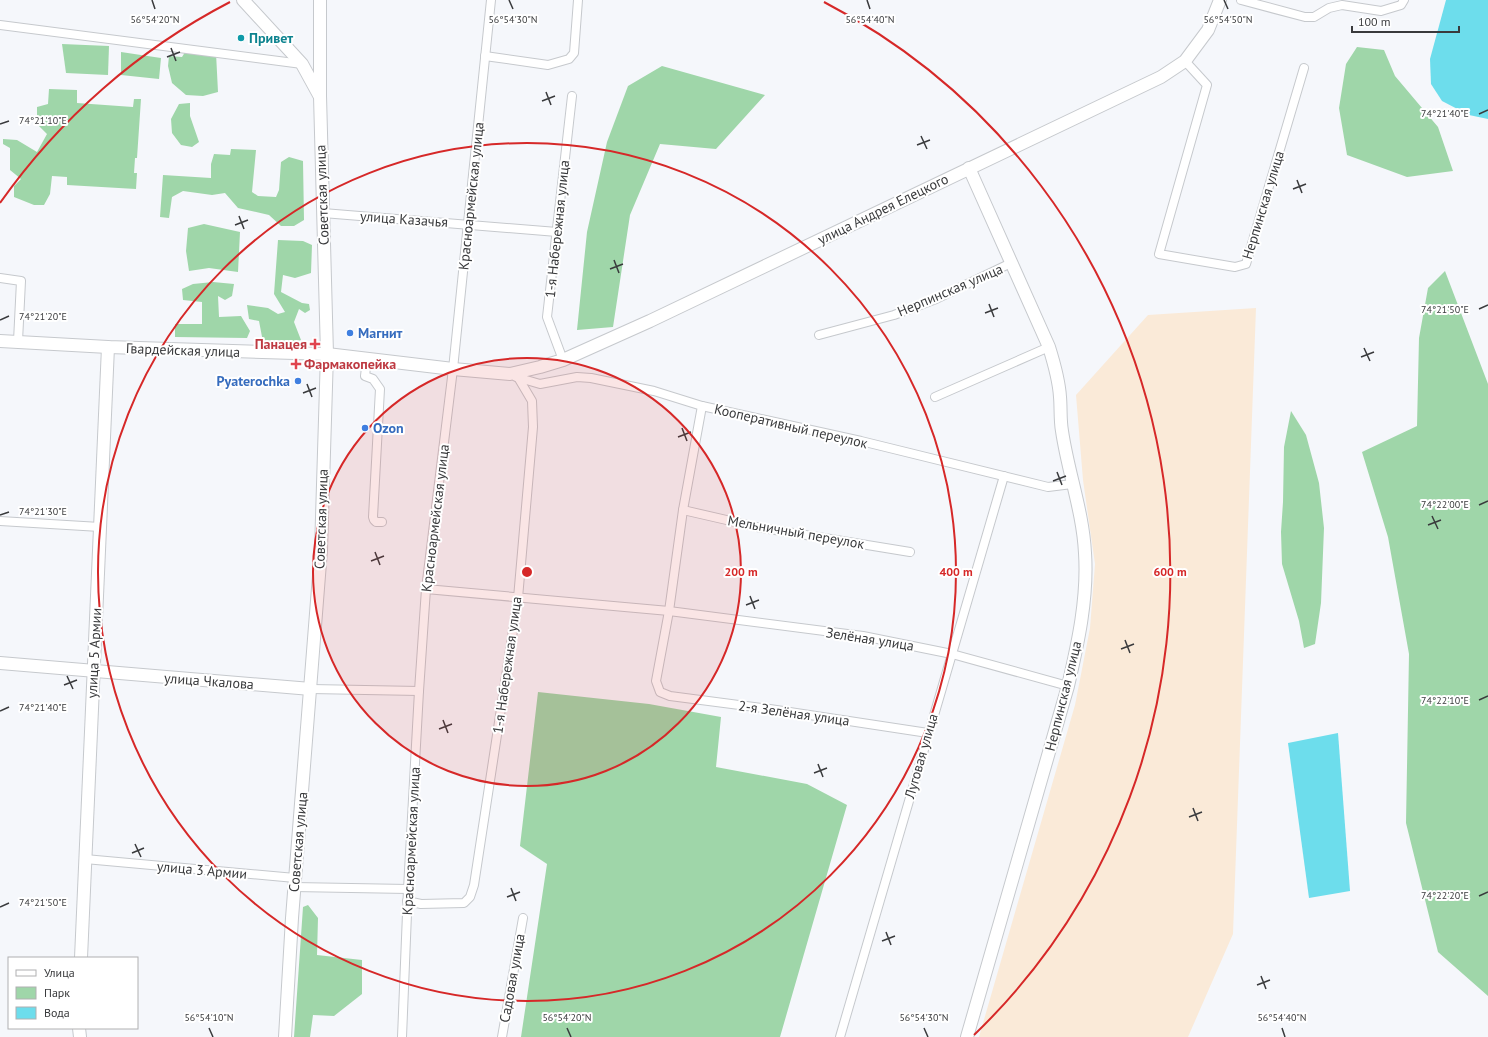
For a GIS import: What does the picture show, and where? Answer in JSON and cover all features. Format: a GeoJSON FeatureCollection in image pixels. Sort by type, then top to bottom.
{"type":"FeatureCollection","features":[{"type":"Feature","properties":{"kind":"main road"},"geometry":{"type":"LineString","coordinates":[[243,0],[302,64],[320,96]]}},
{"type":"Feature","properties":{"kind":"main road","name":"Советская улица"},"geometry":{"type":"LineString","coordinates":[[285,1037],[295,883],[321,550],[327,354],[320,96],[320,0]]}},
{"type":"Feature","properties":{"kind":"main road","name":"улица Андрея Елецкого"},"geometry":{"type":"LineString","coordinates":[[514,377],[562,360],[657,318],[1161,77],[1185,61],[1208,30],[1220,0]]}},
{"type":"Feature","properties":{"kind":"main road","name":"Нерпинская улица"},"geometry":{"type":"LineString","coordinates":[[966,1037],[1068,686],[1077,645],[1084,599],[1085,561],[1080,520],[1062,430],[1060,396],[1056,369],[1049,347],[969,168]]}},
{"type":"Feature","properties":{"kind":"main road","name":"Гвардейская улица"},"geometry":{"type":"LineString","coordinates":[[0,341],[108,348],[327,354],[514,377]]}},
{"type":"Feature","properties":{"kind":"main road","name":"улица 5 Армии"},"geometry":{"type":"LineString","coordinates":[[81,957],[108,348]]}},
{"type":"Feature","properties":{"kind":"main road","name":"улица Чкалова"},"geometry":{"type":"LineString","coordinates":[[0,663],[93,672],[311,689]]}},
{"type":"Feature","properties":{"kind":"street","name":"Красноармейская улица"},"geometry":{"type":"LineString","coordinates":[[402,1037],[407,901],[418,691],[426,589],[453,369],[491,0]]}},
{"type":"Feature","properties":{"kind":"street"},"geometry":{"type":"LineString","coordinates":[[485,56],[548,65],[569,59],[574,53],[578,0]]}},
{"type":"Feature","properties":{"kind":"street"},"geometry":{"type":"LineString","coordinates":[[1241,0],[1305,17],[1314,17],[1329,8],[1342,5],[1381,11],[1401,5],[1404,0]]}},
{"type":"Feature","properties":{"kind":"street"},"geometry":{"type":"LineString","coordinates":[[0,25],[302,64]]}},
{"type":"Feature","properties":{"kind":"street","name":"Нерпинская улица"},"geometry":{"type":"LineString","coordinates":[[1185,61],[1207,86],[1159,254],[1235,267],[1246,264],[1304,68]]}},
{"type":"Feature","properties":{"kind":"street","name":"1-я Набережная улица"},"geometry":{"type":"LineString","coordinates":[[562,360],[556,337],[547,317],[572,96]]}},
{"type":"Feature","properties":{"kind":"street","name":"улица Казачья"},"geometry":{"type":"LineString","coordinates":[[323,213],[557,232]]}},
{"type":"Feature","properties":{"kind":"street","name":"Нерпинская улица"},"geometry":{"type":"LineString","coordinates":[[819,335],[894,315],[936,299],[1011,264]]}},
{"type":"Feature","properties":{"kind":"street"},"geometry":{"type":"LineString","coordinates":[[0,278],[21,281],[18,342]]}},
{"type":"Feature","properties":{"kind":"street"},"geometry":{"type":"LineString","coordinates":[[935,397],[1049,347]]}},
{"type":"Feature","properties":{"kind":"street"},"geometry":{"type":"LineString","coordinates":[[367,359],[365,376],[373,379],[380,390],[373,517],[376,522],[382,522]]}},
{"type":"Feature","properties":{"kind":"street","name":"1-я Набережная улица"},"geometry":{"type":"LineString","coordinates":[[407,901],[421,904],[464,903],[470,897],[474,885],[518,598],[534,427],[532,401],[514,377]]}},
{"type":"Feature","properties":{"kind":"street","name":"Кооперативный переулок"},"geometry":{"type":"LineString","coordinates":[[514,377],[540,384],[577,377],[591,378],[654,391],[702,406],[861,441],[1048,487],[1072,484]]}},
{"type":"Feature","properties":{"kind":"street"},"geometry":{"type":"LineString","coordinates":[[669,611],[683,510],[702,406]]}},
{"type":"Feature","properties":{"kind":"street","name":"Луговая улица"},"geometry":{"type":"LineString","coordinates":[[840,1037],[1004,476]]}},
{"type":"Feature","properties":{"kind":"street","name":"Мельничный переулок"},"geometry":{"type":"LineString","coordinates":[[683,510],[757,527],[910,552]]}},
{"type":"Feature","properties":{"kind":"street"},"geometry":{"type":"LineString","coordinates":[[0,521],[100,527]]}},
{"type":"Feature","properties":{"kind":"street","name":"Зелёная улица"},"geometry":{"type":"LineString","coordinates":[[426,589],[669,611],[863,636],[952,654],[1068,686]]}},
{"type":"Feature","properties":{"kind":"street","name":"2-я Зелёная улица"},"geometry":{"type":"LineString","coordinates":[[669,611],[656,681],[660,692],[670,696],[770,709],[928,733]]}},
{"type":"Feature","properties":{"kind":"street","name":"улица Чкалова"},"geometry":{"type":"LineString","coordinates":[[311,689],[418,691]]}},
{"type":"Feature","properties":{"kind":"street","name":"улица 3 Армии"},"geometry":{"type":"LineString","coordinates":[[85,859],[295,883],[408,888]]}},
{"type":"Feature","properties":{"kind":"street","name":"Садовая улица"},"geometry":{"type":"LineString","coordinates":[[502,1037],[523,918]]}},
{"type":"Feature","properties":{"kind":"shaded area"},"geometry":{"type":"Polygon","coordinates":[[[1256,308],[1233,934],[1188,1037],[979,1037],[1075,705],[1090,628],[1095,564],[1083,480],[1076,395],[1148,315],[1256,308]]]}},
{"type":"Feature","properties":{"kind":"green space"},"geometry":{"type":"Polygon","coordinates":[[[62,44],[109,46],[108,75],[66,73],[62,44]]]}},
{"type":"Feature","properties":{"kind":"green space"},"geometry":{"type":"Polygon","coordinates":[[[1357,47],[1384,50],[1395,76],[1438,127],[1453,171],[1407,177],[1347,155],[1339,108],[1346,64],[1357,47]]]}},
{"type":"Feature","properties":{"kind":"green space"},"geometry":{"type":"Polygon","coordinates":[[[187,49],[216,53],[218,92],[203,96],[186,95],[172,83],[168,66],[169,56],[182,57],[187,49]]]}},
{"type":"Feature","properties":{"kind":"green space"},"geometry":{"type":"Polygon","coordinates":[[[121,52],[161,58],[159,79],[121,75],[121,52]]]}},
{"type":"Feature","properties":{"kind":"green space"},"geometry":{"type":"Polygon","coordinates":[[[662,66],[765,95],[716,149],[660,144],[630,215],[613,327],[577,330],[587,232],[607,142],[628,86],[662,66]]]}},
{"type":"Feature","properties":{"kind":"green space"},"geometry":{"type":"Polygon","coordinates":[[[49,89],[77,90],[77,103],[133,107],[134,99],[141,99],[137,158],[135,158],[134,173],[137,173],[136,189],[67,185],[67,177],[52,176],[50,194],[44,205],[34,205],[14,197],[14,186],[21,179],[10,170],[10,148],[3,144],[3,139],[17,140],[37,152],[47,134],[37,124],[37,107],[48,104],[49,89]]]}},
{"type":"Feature","properties":{"kind":"green space"},"geometry":{"type":"Polygon","coordinates":[[[190,103],[190,116],[199,142],[192,147],[181,145],[172,133],[171,119],[179,104],[190,103]]]}},
{"type":"Feature","properties":{"kind":"green space"},"geometry":{"type":"Polygon","coordinates":[[[231,149],[256,150],[252,192],[258,196],[276,197],[279,190],[281,162],[289,157],[303,161],[304,220],[294,226],[281,226],[269,215],[238,208],[225,193],[212,195],[183,191],[172,197],[169,218],[160,217],[163,175],[211,178],[211,164],[214,154],[230,155],[231,149]]]}},
{"type":"Feature","properties":{"kind":"green space"},"geometry":{"type":"Polygon","coordinates":[[[204,224],[240,232],[238,272],[209,268],[189,271],[186,251],[188,228],[204,224]]]}},
{"type":"Feature","properties":{"kind":"green space"},"geometry":{"type":"Polygon","coordinates":[[[278,240],[303,241],[312,245],[311,273],[295,278],[283,275],[281,292],[302,303],[309,304],[310,310],[305,313],[299,309],[294,322],[301,340],[290,344],[263,342],[259,321],[249,319],[247,305],[268,308],[278,314],[285,312],[274,294],[278,240]]]}},
{"type":"Feature","properties":{"kind":"green space"},"geometry":{"type":"Polygon","coordinates":[[[1445,271],[1488,384],[1488,996],[1438,952],[1406,823],[1409,654],[1388,537],[1362,452],[1417,426],[1419,338],[1428,288],[1445,271]]]}},
{"type":"Feature","properties":{"kind":"green space"},"geometry":{"type":"Polygon","coordinates":[[[213,282],[234,284],[232,296],[225,300],[218,296],[219,317],[241,316],[250,331],[247,338],[175,337],[175,324],[202,324],[202,302],[183,300],[182,289],[193,284],[213,282]]]}},
{"type":"Feature","properties":{"kind":"green space"},"geometry":{"type":"Polygon","coordinates":[[[1291,411],[1306,435],[1319,483],[1324,528],[1321,603],[1315,644],[1304,648],[1299,621],[1282,564],[1281,532],[1284,447],[1291,411]]]}},
{"type":"Feature","properties":{"kind":"green space"},"geometry":{"type":"Polygon","coordinates":[[[538,692],[649,704],[721,717],[716,767],[807,784],[847,805],[780,1037],[521,1037],[547,864],[520,846],[538,692]]]}},
{"type":"Feature","properties":{"kind":"green space"},"geometry":{"type":"Polygon","coordinates":[[[308,905],[318,918],[317,955],[362,960],[362,994],[334,1016],[313,1015],[310,1037],[294,1037],[303,907],[308,905]]]}},
{"type":"Feature","properties":{"kind":"water"},"geometry":{"type":"Polygon","coordinates":[[[1446,0],[1488,0],[1488,119],[1469,115],[1442,101],[1431,84],[1430,59],[1446,0]]]}},
{"type":"Feature","properties":{"kind":"water"},"geometry":{"type":"Polygon","coordinates":[[[1338,733],[1350,891],[1309,898],[1288,743],[1338,733]]]}},
{"type":"Feature","properties":{"kind":"place","name":"Привет"},"geometry":{"type":"Point","coordinates":[241,38]}},
{"type":"Feature","properties":{"kind":"place","name":"Магнит"},"geometry":{"type":"Point","coordinates":[350,333]}},
{"type":"Feature","properties":{"kind":"place","name":"Панацея"},"geometry":{"type":"Point","coordinates":[315,344]}},
{"type":"Feature","properties":{"kind":"place","name":"Фармакопейка"},"geometry":{"type":"Point","coordinates":[296,364]}},
{"type":"Feature","properties":{"kind":"place","name":"Pyaterochka"},"geometry":{"type":"Point","coordinates":[298,381]}},
{"type":"Feature","properties":{"kind":"place","name":"Ozon"},"geometry":{"type":"Point","coordinates":[365,428]}}]}
